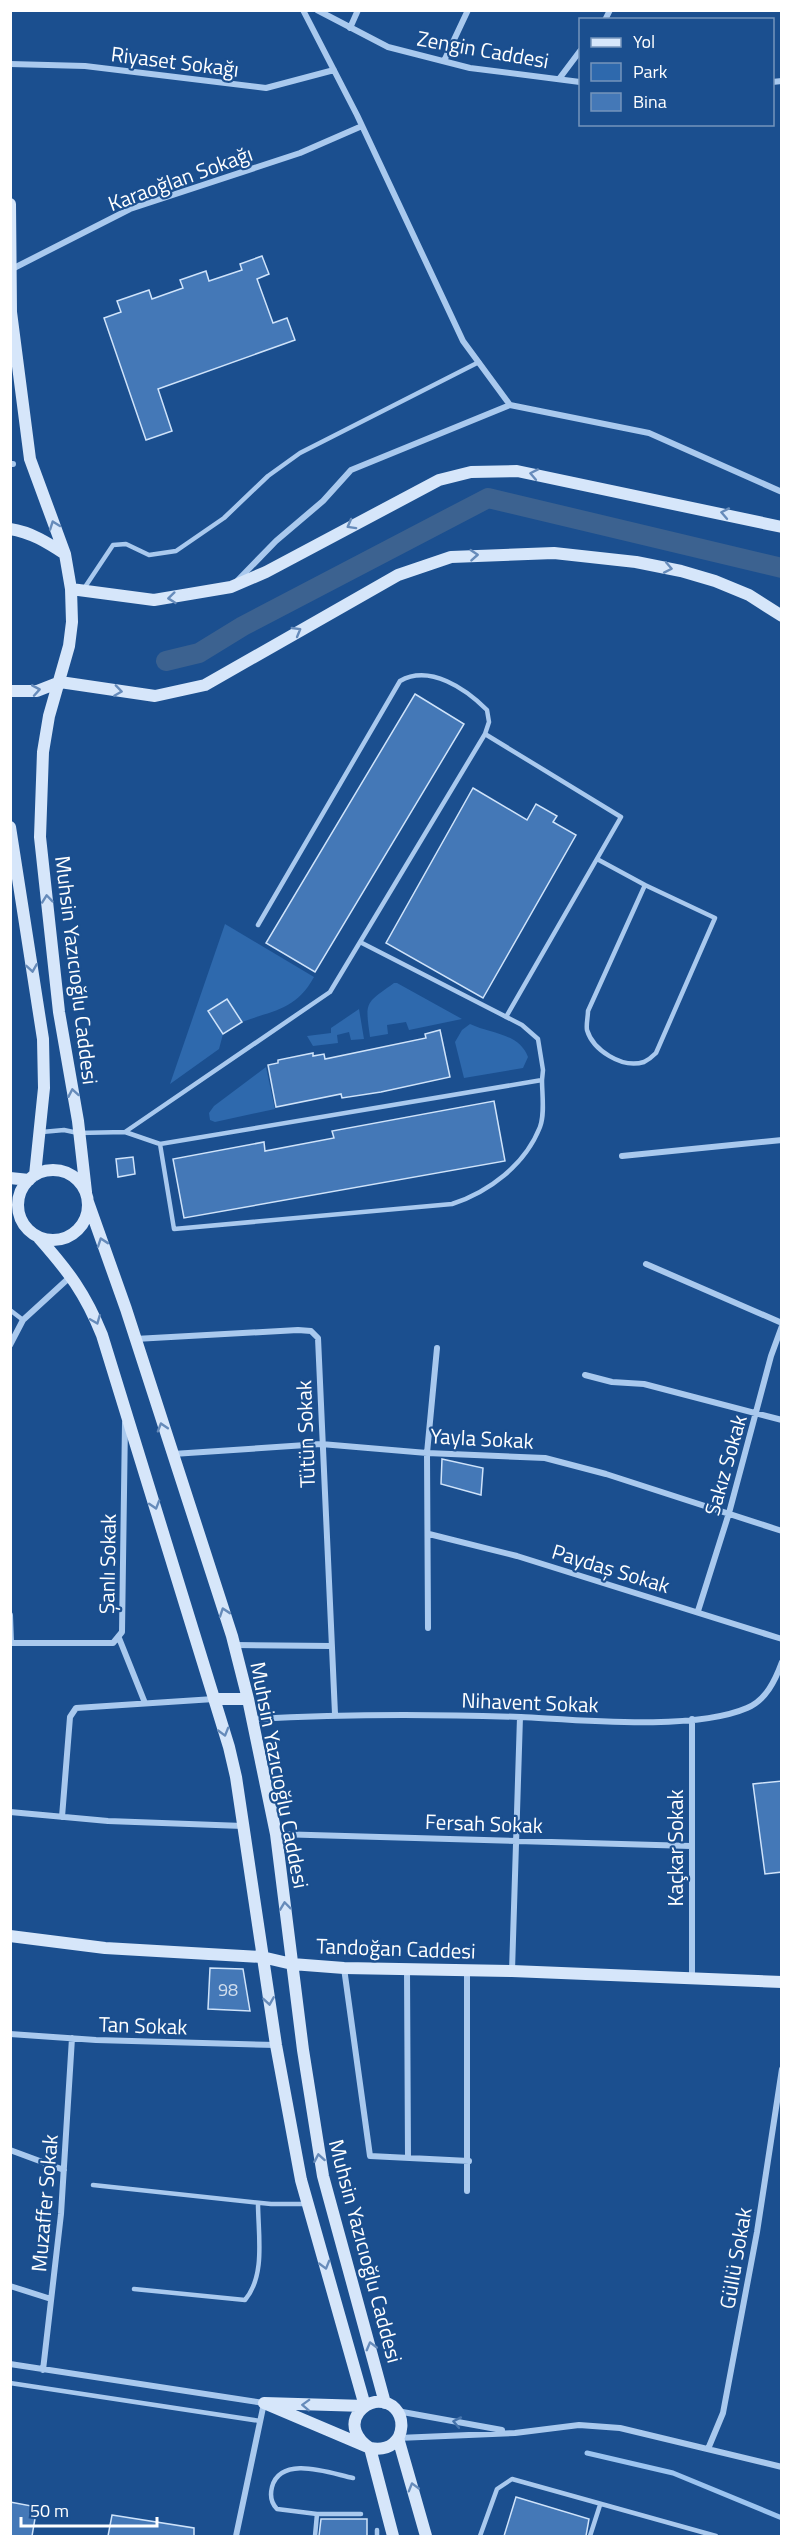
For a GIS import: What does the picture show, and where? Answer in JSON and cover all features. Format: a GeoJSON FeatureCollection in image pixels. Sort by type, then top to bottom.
{"type":"FeatureCollection","features":[{"type":"Feature","properties":{"kind":"street"},"geometry":{"type":"LineString","coordinates":[[303,10],[362,126],[463,341],[510,405]]}},
{"type":"Feature","properties":{"kind":"street","name":"Zengin Caddesi"},"geometry":{"type":"LineString","coordinates":[[317,10],[388,47],[470,68],[579,82]]}},
{"type":"Feature","properties":{"kind":"street"},"geometry":{"type":"LineString","coordinates":[[350,28],[358,10]]}},
{"type":"Feature","properties":{"kind":"street"},"geometry":{"type":"LineString","coordinates":[[444,62],[468,10]]}},
{"type":"Feature","properties":{"kind":"street"},"geometry":{"type":"LineString","coordinates":[[559,79],[579,52]]}},
{"type":"Feature","properties":{"kind":"street","name":"Riyaset Sokağı"},"geometry":{"type":"LineString","coordinates":[[10,64],[85,66],[266,88],[334,70]]}},
{"type":"Feature","properties":{"kind":"street","name":"Karaoğlan Sokağı"},"geometry":{"type":"LineString","coordinates":[[12,269],[130,209],[300,153],[362,126]]}},
{"type":"Feature","properties":{"kind":"street","name":"Muhsin Yazıcıoğlu Caddesi"},"geometry":{"type":"LineString","coordinates":[[10,204],[11,312],[30,459],[77,590],[71,634],[60,682],[49,716],[43,753],[40,837],[59,1012],[87,1197],[234,1645],[248,1699],[276,1834],[322,2176],[385,2403]]}},
{"type":"Feature","properties":{"kind":"street"},"geometry":{"type":"LineString","coordinates":[[231,587],[276,541],[323,501],[351,470],[510,405],[649,432],[782,492]]}},
{"type":"Feature","properties":{"kind":"street"},"geometry":{"type":"LineString","coordinates":[[77,590],[154,600],[231,587],[266,572],[439,480],[471,472],[517,471],[782,527]]}},
{"type":"Feature","properties":{"kind":"street"},"geometry":{"type":"LineString","coordinates":[[10,529],[22,530],[40,538],[65,554]]}},
{"type":"Feature","properties":{"kind":"street"},"geometry":{"type":"LineString","coordinates":[[10,691],[37,691],[60,682],[155,696],[205,685],[398,575],[451,557],[554,553],[636,562],[681,570],[749,595],[782,616]]}},
{"type":"Feature","properties":{"kind":"street","name":"Muhsin Yazıcıoğlu Caddesi"},"geometry":{"type":"LineString","coordinates":[[10,827],[44,1039],[44,1088],[32,1178]]}},
{"type":"Feature","properties":{"kind":"street"},"geometry":{"type":"LineString","coordinates":[[622,1156],[782,1140]]}},
{"type":"Feature","properties":{"kind":"street"},"geometry":{"type":"LineString","coordinates":[[10,1178],[32,1178],[54,1170],[64,1172],[73,1176],[87,1197],[85,1221],[73,1234],[57,1240],[35,1235],[10,1222]]}},
{"type":"Feature","properties":{"kind":"street"},"geometry":{"type":"LineString","coordinates":[[32,1178],[21,1192],[18,1203],[24,1225],[35,1235]]}},
{"type":"Feature","properties":{"kind":"street","name":"Muhsin Yazıcıoğlu Caddesi"},"geometry":{"type":"LineString","coordinates":[[35,1235],[72,1276],[87,1299],[102,1335],[215,1699],[236,1777],[276,2045],[308,2204],[364,2406]]}},
{"type":"Feature","properties":{"kind":"street"},"geometry":{"type":"LineString","coordinates":[[646,1264],[782,1324]]}},
{"type":"Feature","properties":{"kind":"street"},"geometry":{"type":"LineString","coordinates":[[10,1345],[23,1320],[52,1291],[72,1276]]}},
{"type":"Feature","properties":{"kind":"street","name":"Sakız Sokak"},"geometry":{"type":"LineString","coordinates":[[698,1611],[729,1513],[782,1324]]}},
{"type":"Feature","properties":{"kind":"street","name":"Tütün Sokak"},"geometry":{"type":"LineString","coordinates":[[135,1339],[311,1331],[318,1338],[335,1714]]}},
{"type":"Feature","properties":{"kind":"street"},"geometry":{"type":"LineString","coordinates":[[428,1628],[427,1453],[437,1348]]}},
{"type":"Feature","properties":{"kind":"street"},"geometry":{"type":"LineString","coordinates":[[585,1375],[612,1382],[644,1384],[782,1420]]}},
{"type":"Feature","properties":{"kind":"street","name":"Şanlı Sokak"},"geometry":{"type":"LineString","coordinates":[[11,1643],[113,1643],[122,1632],[125,1414]]}},
{"type":"Feature","properties":{"kind":"street","name":"Yayla Sokak"},"geometry":{"type":"LineString","coordinates":[[171,1454],[321,1444],[427,1453],[544,1458],[782,1531]]}},
{"type":"Feature","properties":{"kind":"street","name":"Paydaş Sokak"},"geometry":{"type":"LineString","coordinates":[[429,1534],[517,1556],[782,1639]]}},
{"type":"Feature","properties":{"kind":"street"},"geometry":{"type":"LineString","coordinates":[[10,1615],[11,1643]]}},
{"type":"Feature","properties":{"kind":"street"},"geometry":{"type":"LineString","coordinates":[[119,1638],[145,1703]]}},
{"type":"Feature","properties":{"kind":"street"},"geometry":{"type":"LineString","coordinates":[[234,1645],[331,1646]]}},
{"type":"Feature","properties":{"kind":"street","name":"Nihavent Sokak"},"geometry":{"type":"LineString","coordinates":[[251,1719],[335,1714],[571,1720],[716,1718],[750,1707],[765,1696],[782,1662]]}},
{"type":"Feature","properties":{"kind":"street"},"geometry":{"type":"LineString","coordinates":[[62,1817],[70,1716],[76,1708],[248,1699]]}},
{"type":"Feature","properties":{"kind":"street"},"geometry":{"type":"LineString","coordinates":[[512,1971],[520,1718]]}},
{"type":"Feature","properties":{"kind":"street","name":"Kaçkar Sokak"},"geometry":{"type":"LineString","coordinates":[[692,1719],[692,1977]]}},
{"type":"Feature","properties":{"kind":"street"},"geometry":{"type":"LineString","coordinates":[[10,1812],[62,1817],[243,1826]]}},
{"type":"Feature","properties":{"kind":"street","name":"Fersah Sokak"},"geometry":{"type":"LineString","coordinates":[[276,1834],[691,1846]]}},
{"type":"Feature","properties":{"kind":"street","name":"Tandoğan Caddesi"},"geometry":{"type":"LineString","coordinates":[[10,1935],[105,1948],[262,1957],[292,1964],[344,1968],[512,1971],[782,1982]]}},
{"type":"Feature","properties":{"kind":"street"},"geometry":{"type":"LineString","coordinates":[[344,1968],[370,2156],[469,2161]]}},
{"type":"Feature","properties":{"kind":"street"},"geometry":{"type":"LineString","coordinates":[[407,1970],[408,2158]]}},
{"type":"Feature","properties":{"kind":"street"},"geometry":{"type":"LineString","coordinates":[[467,1971],[469,2161],[467,2191]]}},
{"type":"Feature","properties":{"kind":"street","name":"Tan Sokak"},"geometry":{"type":"LineString","coordinates":[[10,2034],[276,2045]]}},
{"type":"Feature","properties":{"kind":"street","name":"Muzaffer Sokak"},"geometry":{"type":"LineString","coordinates":[[43,2370],[64,2170],[72,2038]]}},
{"type":"Feature","properties":{"kind":"street","name":"Güllü Sokak"},"geometry":{"type":"LineString","coordinates":[[708,2449],[723,2413],[757,2232],[782,2069]]}},
{"type":"Feature","properties":{"kind":"street"},"geometry":{"type":"LineString","coordinates":[[10,2150],[64,2170]]}},
{"type":"Feature","properties":{"kind":"street"},"geometry":{"type":"LineString","coordinates":[[10,2286],[51,2299]]}},
{"type":"Feature","properties":{"kind":"street"},"geometry":{"type":"LineString","coordinates":[[10,2364],[264,2403],[364,2406],[371,2403],[385,2403],[397,2411],[515,2433]]}},
{"type":"Feature","properties":{"kind":"street"},"geometry":{"type":"LineString","coordinates":[[264,2403],[370,2448],[386,2448],[398,2438],[515,2433],[579,2425],[620,2428],[782,2467]]}},
{"type":"Feature","properties":{"kind":"street"},"geometry":{"type":"LineString","coordinates":[[236,2536],[264,2403]]}},
{"type":"Feature","properties":{"kind":"street"},"geometry":{"type":"LineString","coordinates":[[364,2406],[354,2425],[359,2439],[370,2448],[393,2536]]}},
{"type":"Feature","properties":{"kind":"street"},"geometry":{"type":"LineString","coordinates":[[397,2411],[402,2424],[398,2438],[426,2536]]}},
{"type":"Feature","properties":{"kind":"lane"},"geometry":{"type":"LineString","coordinates":[[77,590],[113,545],[126,544],[149,555],[176,550],[217,524],[268,476],[300,453],[479,362]]}},
{"type":"Feature","properties":{"kind":"lane"},"geometry":{"type":"LineString","coordinates":[[125,1132],[330,992],[485,734],[489,722],[487,710],[455,686],[420,674],[400,681],[258,925]]}},
{"type":"Feature","properties":{"kind":"lane"},"geometry":{"type":"LineString","coordinates":[[485,734],[621,817],[506,1017]]}},
{"type":"Feature","properties":{"kind":"lane"},"geometry":{"type":"LineString","coordinates":[[597,859],[715,918],[656,1053],[644,1062],[628,1062],[610,1057],[596,1047],[586,1028],[588,1011],[645,885]]}},
{"type":"Feature","properties":{"kind":"lane"},"geometry":{"type":"LineString","coordinates":[[160,1144],[174,1229],[452,1204],[476,1196],[511,1168],[532,1142],[541,1125],[542,1052],[538,1039],[506,1017],[360,942]]}},
{"type":"Feature","properties":{"kind":"lane"},"geometry":{"type":"LineString","coordinates":[[37,1133],[52,1130],[78,1133],[125,1132],[160,1144],[542,1080]]}},
{"type":"Feature","properties":{"kind":"lane"},"geometry":{"type":"LineString","coordinates":[[10,1311],[23,1320]]}},
{"type":"Feature","properties":{"kind":"lane"},"geometry":{"type":"LineString","coordinates":[[93,2185],[258,2203],[308,2204]]}},
{"type":"Feature","properties":{"kind":"lane"},"geometry":{"type":"LineString","coordinates":[[134,2289],[245,2300],[256,2287],[258,2203]]}},
{"type":"Feature","properties":{"kind":"lane"},"geometry":{"type":"LineString","coordinates":[[10,2383],[260,2421]]}},
{"type":"Feature","properties":{"kind":"lane"},"geometry":{"type":"LineString","coordinates":[[353,2478],[300,2468],[278,2477],[271,2496],[277,2509],[317,2514],[361,2514]]}},
{"type":"Feature","properties":{"kind":"lane"},"geometry":{"type":"LineString","coordinates":[[480,2536],[497,2488],[512,2479],[716,2536]]}},
{"type":"Feature","properties":{"kind":"lane"},"geometry":{"type":"LineString","coordinates":[[590,2536],[600,2505]]}},
{"type":"Feature","properties":{"kind":"lane"},"geometry":{"type":"LineString","coordinates":[[315,2536],[317,2514]]}},
{"type":"Feature","properties":{"kind":"lane"},"geometry":{"type":"LineString","coordinates":[[687,2536],[689,2529]]}},
{"type":"Feature","properties":{"kind":"green space"},"geometry":{"type":"Polygon","coordinates":[[[225,924],[314,977],[292,1003],[242,1022],[227,999],[209,1011],[223,1034],[219,1049],[170,1084],[225,924]]]}},
{"type":"Feature","properties":{"kind":"green space"},"geometry":{"type":"Polygon","coordinates":[[[394,983],[462,1019],[409,1030],[406,1022],[387,1025],[388,1034],[370,1037],[369,1004],[394,983]]]}},
{"type":"Feature","properties":{"kind":"green space"},"geometry":{"type":"Polygon","coordinates":[[[359,1009],[364,1039],[351,1040],[349,1032],[337,1035],[338,1043],[313,1046],[307,1036],[331,1033],[331,1028],[359,1009]]]}},
{"type":"Feature","properties":{"kind":"green space"},"geometry":{"type":"Polygon","coordinates":[[[470,1024],[503,1035],[518,1043],[528,1057],[523,1068],[464,1078],[455,1042],[462,1030],[470,1024]]]}},
{"type":"Feature","properties":{"kind":"green space"},"geometry":{"type":"Polygon","coordinates":[[[266,1067],[275,1109],[215,1122],[210,1120],[209,1113],[214,1106],[266,1067]]]}},
{"type":"Feature","properties":{"kind":"building"},"geometry":{"type":"Polygon","coordinates":[[[262,256],[269,274],[257,279],[273,323],[287,318],[295,340],[158,389],[172,431],[146,440],[104,318],[121,312],[117,301],[149,290],[152,299],[183,288],[180,280],[206,271],[209,281],[242,270],[240,264],[262,256]]]}},
{"type":"Feature","properties":{"kind":"building"},"geometry":{"type":"Polygon","coordinates":[[[415,694],[464,724],[315,972],[266,943],[415,694]]]}},
{"type":"Feature","properties":{"kind":"building"},"geometry":{"type":"Polygon","coordinates":[[[473,788],[527,820],[536,804],[557,816],[553,822],[576,835],[483,998],[386,943],[473,788]]]}},
{"type":"Feature","properties":{"kind":"building"},"geometry":{"type":"Polygon","coordinates":[[[227,999],[242,1022],[223,1034],[208,1011],[227,999]]]}},
{"type":"Feature","properties":{"kind":"building"},"geometry":{"type":"Polygon","coordinates":[[[440,1030],[450,1077],[381,1092],[342,1098],[341,1094],[276,1107],[268,1065],[278,1063],[278,1060],[313,1053],[313,1056],[324,1054],[325,1059],[426,1038],[425,1034],[440,1030]]]}},
{"type":"Feature","properties":{"kind":"building"},"geometry":{"type":"Polygon","coordinates":[[[494,1101],[505,1161],[184,1218],[173,1159],[264,1142],[265,1151],[334,1138],[332,1131],[494,1101]]]}},
{"type":"Feature","properties":{"kind":"building"},"geometry":{"type":"Polygon","coordinates":[[[133,1157],[135,1174],[118,1177],[116,1159],[133,1157]]]}},
{"type":"Feature","properties":{"kind":"building"},"geometry":{"type":"Polygon","coordinates":[[[442,1459],[483,1468],[481,1495],[441,1484],[442,1459]]]}},
{"type":"Feature","properties":{"kind":"building"},"geometry":{"type":"Polygon","coordinates":[[[782,1781],[782,1872],[765,1874],[753,1784],[782,1781]]]}},
{"type":"Feature","properties":{"kind":"building"},"geometry":{"type":"Polygon","coordinates":[[[210,1968],[243,1969],[250,2011],[208,2009],[210,1968]]]}},
{"type":"Feature","properties":{"kind":"building"},"geometry":{"type":"Polygon","coordinates":[[[516,2497],[589,2519],[586,2536],[504,2536],[516,2497]]]}},
{"type":"Feature","properties":{"kind":"building"},"geometry":{"type":"Polygon","coordinates":[[[10,2502],[37,2507],[32,2536],[10,2536],[10,2502]]]}},
{"type":"Feature","properties":{"kind":"building"},"geometry":{"type":"Polygon","coordinates":[[[112,2515],[194,2528],[194,2536],[108,2536],[112,2515]]]}},
{"type":"Feature","properties":{"kind":"building"},"geometry":{"type":"Polygon","coordinates":[[[321,2519],[367,2519],[367,2536],[319,2536],[321,2519]]]}},
{"type":"Feature","properties":{"kind":"waterway"},"geometry":{"type":"LineString","coordinates":[[166,661],[199,653],[243,626],[488,498],[782,568]]}},
{"type":"Feature","properties":{"kind":"waterway"},"geometry":{"type":"LineString","coordinates":[[587,2453],[673,2473],[782,2518]]}}]}
